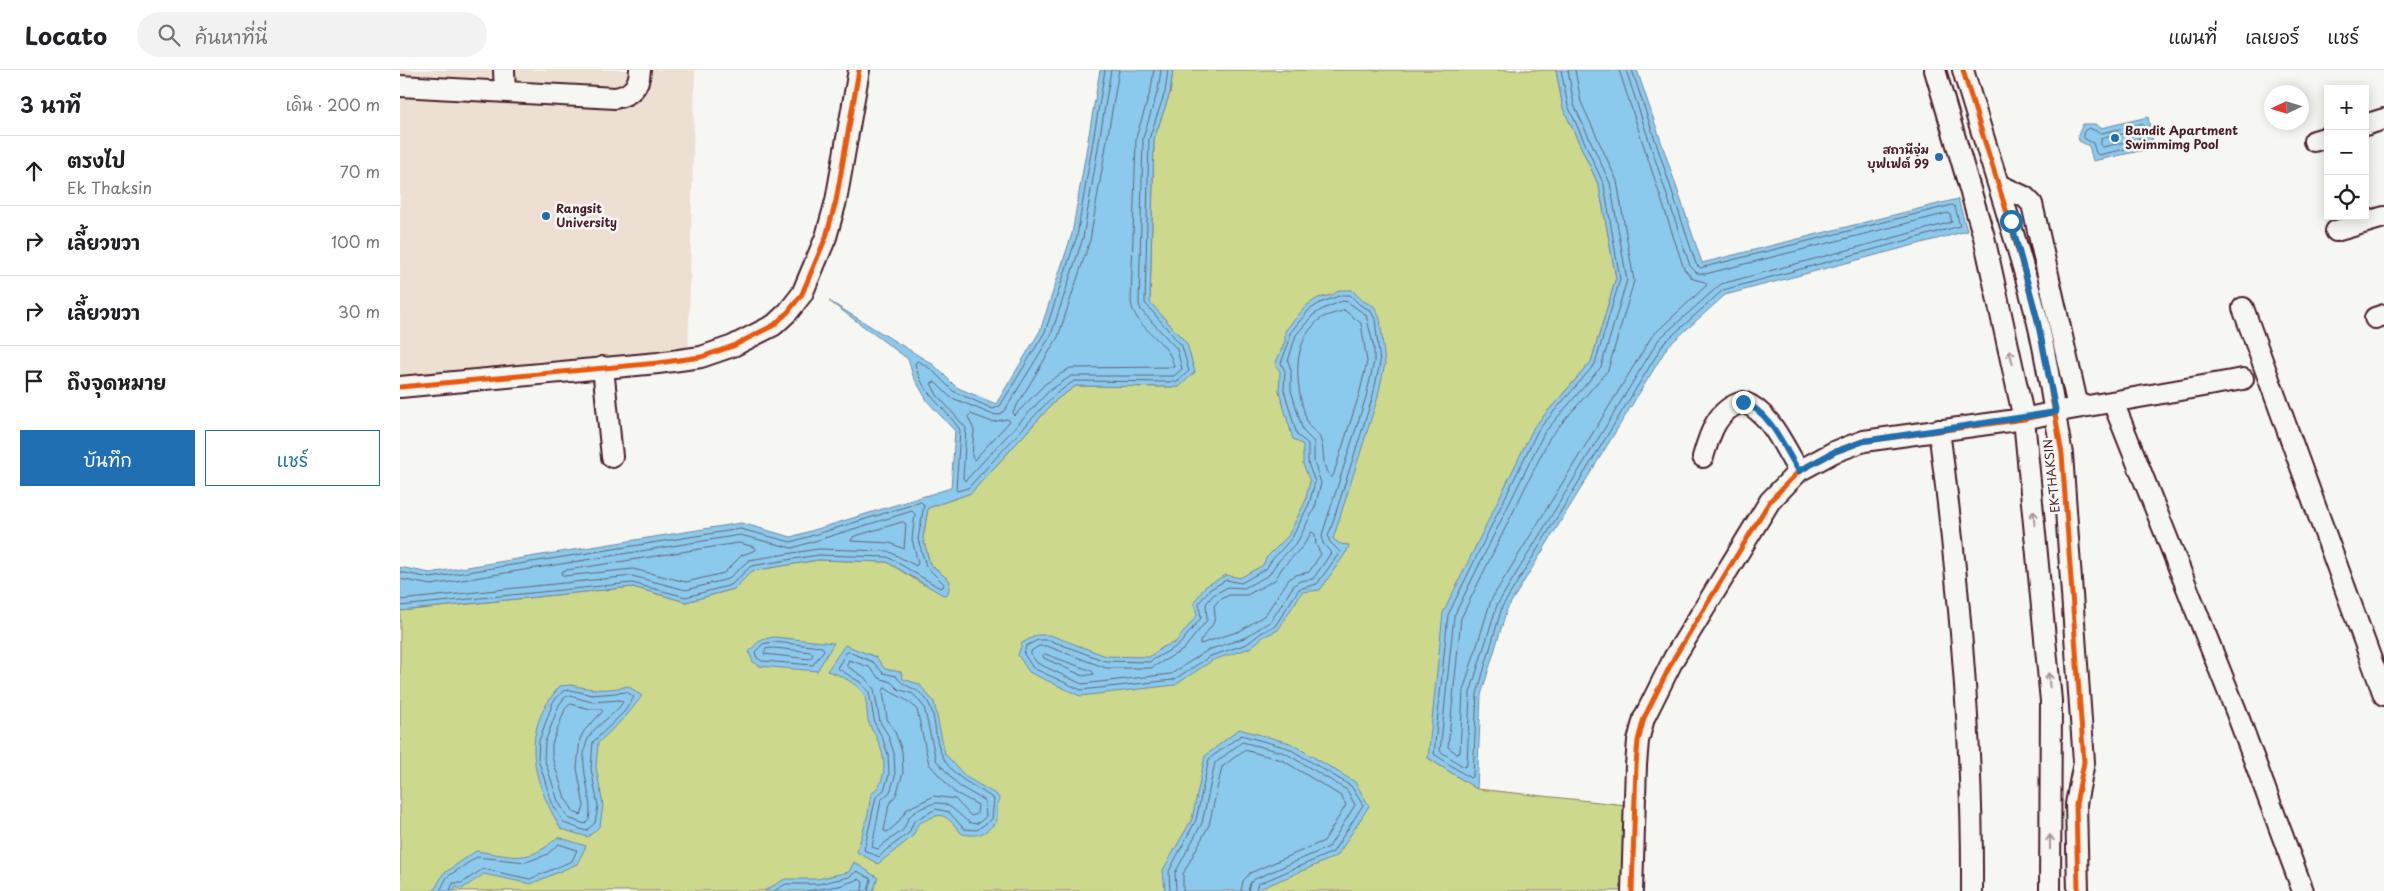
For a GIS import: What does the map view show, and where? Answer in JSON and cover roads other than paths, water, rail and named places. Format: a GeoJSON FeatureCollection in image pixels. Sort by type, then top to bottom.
{"type":"FeatureCollection","features":[{"type":"Feature","properties":{"kind":"street"},"geometry":{"type":"LineString","coordinates":[[504,70],[506,92]]}},
{"type":"Feature","properties":{"kind":"street"},"geometry":{"type":"LineString","coordinates":[[400,86],[615,98],[627,96],[634,90],[640,78],[640,70]]}},
{"type":"Feature","properties":{"kind":"street"},"geometry":{"type":"LineString","coordinates":[[400,387],[658,363],[701,357],[741,341],[774,324],[788,312],[802,294],[826,237],[836,201],[859,70]]}},
{"type":"Feature","properties":{"kind":"street"},"geometry":{"type":"LineString","coordinates":[[1935,70],[1984,237],[2024,419],[2050,701],[2050,891]]}},
{"type":"Feature","properties":{"kind":"street","name":"EK THAKSIN"},"geometry":{"type":"LineString","coordinates":[[1963,70],[1999,185],[2025,197],[2032,204],[2065,410],[2062,454],[2084,762],[2076,804],[2078,891]]}},
{"type":"Feature","properties":{"kind":"street"},"geometry":{"type":"LineString","coordinates":[[2369,124],[2384,119]]}},
{"type":"Feature","properties":{"kind":"street"},"geometry":{"type":"LineString","coordinates":[[2336,231],[2384,217]]}},
{"type":"Feature","properties":{"kind":"street"},"geometry":{"type":"LineString","coordinates":[[2243,308],[2384,694]]}},
{"type":"Feature","properties":{"kind":"street"},"geometry":{"type":"LineString","coordinates":[[602,367],[612,457]]}},
{"type":"Feature","properties":{"kind":"street"},"geometry":{"type":"LineString","coordinates":[[1632,891],[1636,765],[1638,741],[1644,718],[1674,658],[1770,501],[1799,471],[1834,452],[1864,441],[2024,419],[2243,379]]}},
{"type":"Feature","properties":{"kind":"street"},"geometry":{"type":"LineString","coordinates":[[1703,457],[1708,441],[1723,411],[1743,402],[1754,406],[1765,417],[1799,471]]}},
{"type":"Feature","properties":{"kind":"street"},"geometry":{"type":"LineString","coordinates":[[2113,402],[2236,711],[2304,891]]}},
{"type":"Feature","properties":{"kind":"street"},"geometry":{"type":"LineString","coordinates":[[1939,430],[1961,617],[1971,770],[1972,891]]}},
{"type":"Feature","properties":{"kind":"water"},"geometry":{"type":"Polygon","coordinates":[[[1100,70],[1173,70],[1170,93],[1154,139],[1150,302],[1187,344],[1195,372],[1179,387],[1076,386],[1057,399],[971,493],[928,508],[923,538],[930,564],[950,581],[948,594],[943,595],[887,562],[818,560],[752,571],[734,589],[686,602],[633,587],[400,611],[400,567],[430,573],[741,523],[791,537],[951,488],[955,431],[928,402],[913,376],[908,359],[829,301],[934,365],[956,387],[996,404],[1040,331],[1072,234],[1100,70]]]}},
{"type":"Feature","properties":{"kind":"water"},"geometry":{"type":"Polygon","coordinates":[[[1556,70],[1637,70],[1702,263],[1958,199],[1967,231],[1725,295],[1668,346],[1507,609],[1481,695],[1477,789],[1428,758],[1443,613],[1534,427],[1591,362],[1616,278],[1599,186],[1563,108],[1556,70]]]}},
{"type":"Feature","properties":{"kind":"water","name":"Bandit Apartment Swimmimg Pool"},"geometry":{"type":"Polygon","coordinates":[[[2148,117],[2154,148],[2093,161],[2089,146],[2079,141],[2078,135],[2083,124],[2095,124],[2101,128],[2148,117]]]}},
{"type":"Feature","properties":{"kind":"water"},"geometry":{"type":"Polygon","coordinates":[[[1340,290],[1352,290],[1363,301],[1374,306],[1380,318],[1385,364],[1377,400],[1333,539],[1340,544],[1349,545],[1347,551],[1320,590],[1302,592],[1278,630],[1263,637],[1250,648],[1213,660],[1175,685],[1080,696],[1029,672],[1018,655],[1022,643],[1037,635],[1050,635],[1106,656],[1149,657],[1163,647],[1176,642],[1197,615],[1194,602],[1206,586],[1226,575],[1240,578],[1263,565],[1266,558],[1288,536],[1305,502],[1310,481],[1303,464],[1303,445],[1293,439],[1279,391],[1280,371],[1275,365],[1285,341],[1285,331],[1306,306],[1318,298],[1332,295],[1340,290]]]}},
{"type":"Feature","properties":{"kind":"water"},"geometry":{"type":"Polygon","coordinates":[[[774,637],[834,643],[817,671],[760,666],[753,662],[749,652],[762,640],[774,637]]]}},
{"type":"Feature","properties":{"kind":"water"},"geometry":{"type":"Polygon","coordinates":[[[845,645],[876,657],[885,669],[901,672],[903,679],[919,684],[934,702],[945,754],[966,777],[997,795],[1000,800],[997,805],[997,821],[989,829],[978,835],[962,834],[951,821],[938,816],[918,824],[913,836],[878,864],[857,852],[868,814],[871,794],[877,789],[883,776],[884,762],[881,748],[869,723],[866,700],[863,693],[847,679],[827,671],[845,645]]]}},
{"type":"Feature","properties":{"kind":"water"},"geometry":{"type":"Polygon","coordinates":[[[571,685],[600,689],[628,686],[642,696],[627,715],[598,743],[596,767],[603,805],[600,826],[588,837],[561,829],[543,792],[534,756],[539,721],[547,703],[560,686],[571,685]]]}},
{"type":"Feature","properties":{"kind":"water"},"geometry":{"type":"Polygon","coordinates":[[[1239,729],[1290,743],[1355,782],[1369,806],[1337,856],[1255,891],[1165,891],[1163,870],[1192,819],[1205,756],[1239,729]]]}},
{"type":"Feature","properties":{"kind":"water"},"geometry":{"type":"Polygon","coordinates":[[[558,837],[586,846],[577,864],[531,884],[484,874],[462,889],[456,887],[454,891],[434,891],[443,874],[476,851],[510,856],[529,855],[538,852],[558,837]]]}},
{"type":"Feature","properties":{"kind":"water"},"geometry":{"type":"Polygon","coordinates":[[[854,862],[878,878],[873,891],[764,891],[785,879],[817,879],[849,872],[854,862]]]}},
{"type":"Feature","properties":{"kind":"place","name":"Bandit Apartment Swimmimg Pool"},"geometry":{"type":"Point","coordinates":[2115,138]}},
{"type":"Feature","properties":{"kind":"place","name":"สถานีจุ่ม บุฟเฟต์ 99"},"geometry":{"type":"Point","coordinates":[1939,157]}},
{"type":"Feature","properties":{"kind":"place","name":"Rangsit University"},"geometry":{"type":"Point","coordinates":[546,216]}}]}
